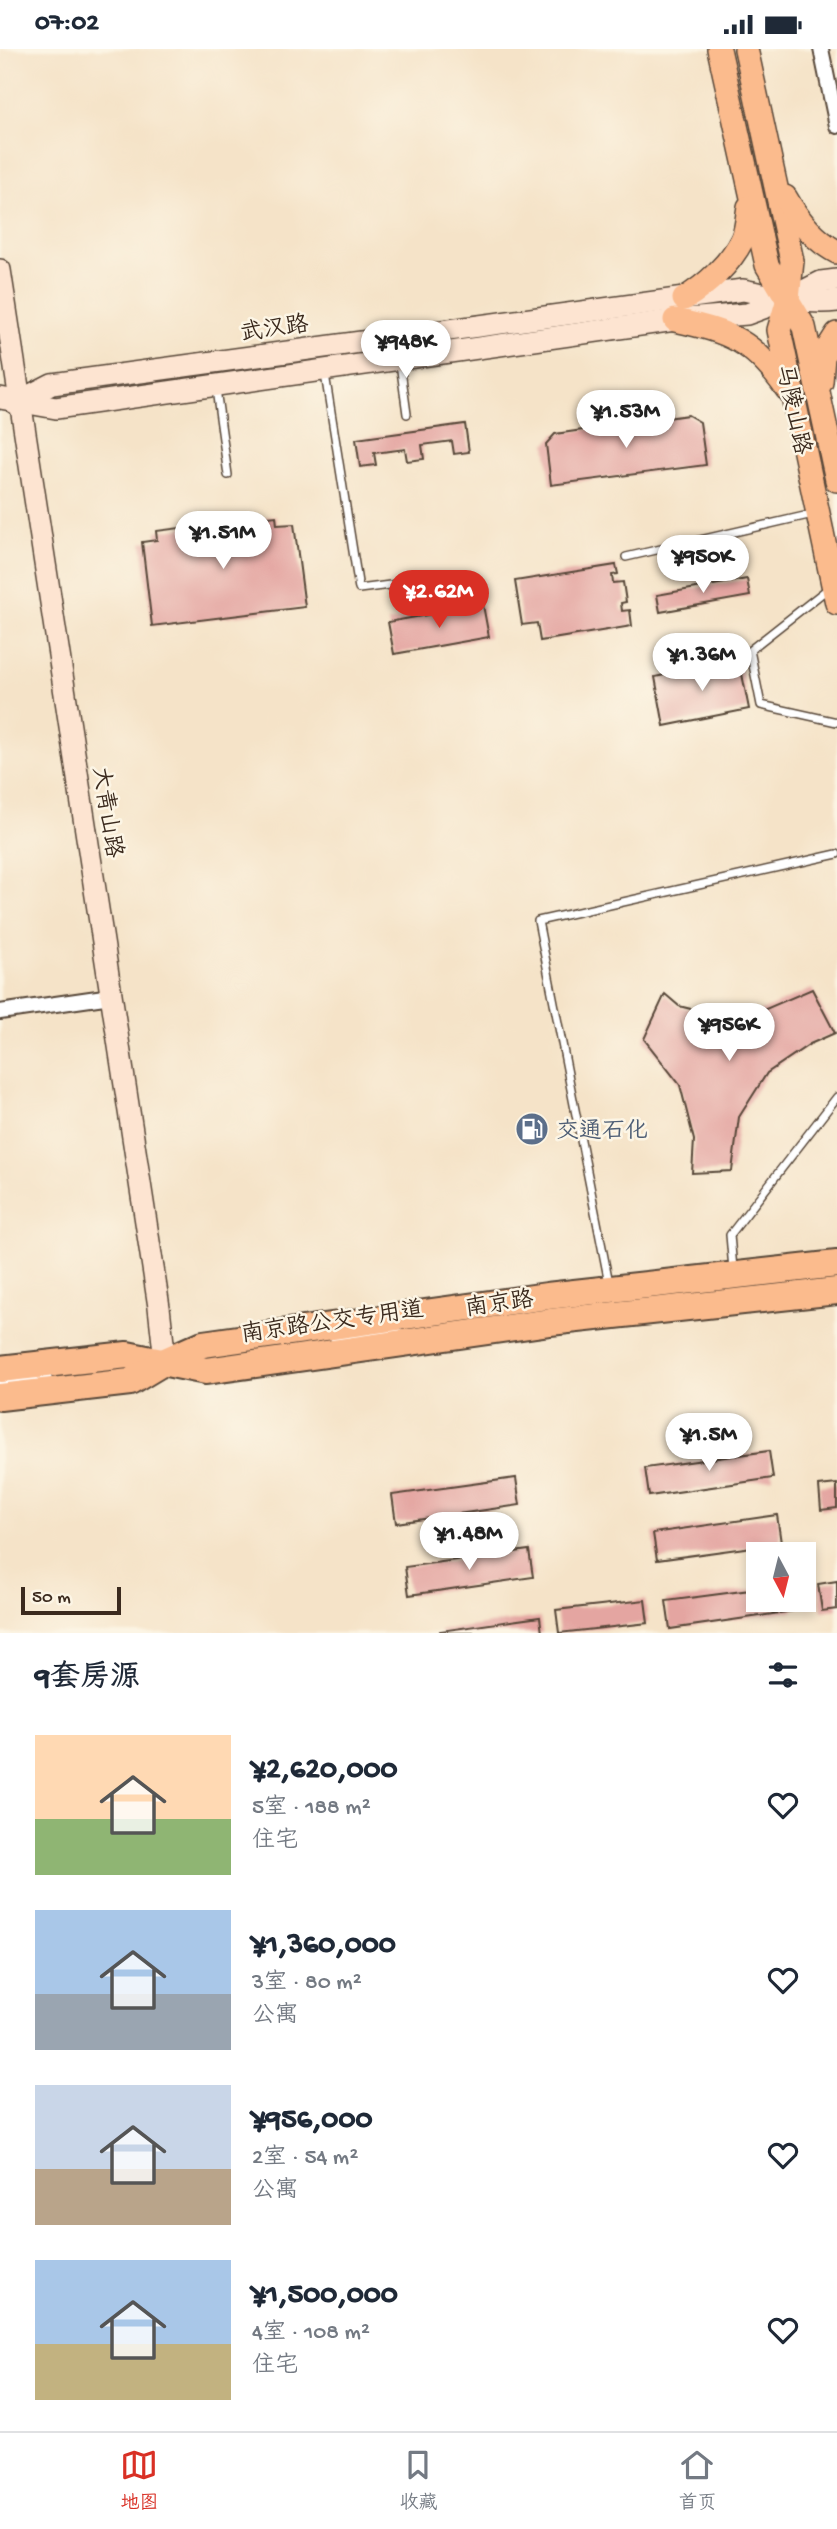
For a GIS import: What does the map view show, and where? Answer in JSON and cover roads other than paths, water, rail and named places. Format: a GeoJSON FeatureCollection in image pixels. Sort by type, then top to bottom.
{"type":"FeatureCollection","features":[{"type":"Feature","properties":{"kind":"highway","name":"南京路"},"geometry":{"type":"LineString","coordinates":[[0,1397],[130,1382],[165,1361],[203,1344],[610,1289],[837,1264]]}},
{"type":"Feature","properties":{"kind":"highway","name":"南京路"},"geometry":{"type":"LineString","coordinates":[[0,1369],[127,1355],[206,1371],[550,1322],[837,1291]]}},
{"type":"Feature","properties":{"kind":"main road","name":"马陵山路"},"geometry":{"type":"LineString","coordinates":[[719,49],[767,265],[804,327],[837,480]]}},
{"type":"Feature","properties":{"kind":"main road","name":"马陵山路"},"geometry":{"type":"LineString","coordinates":[[746,49],[792,261],[788,299],[779,330],[835,593]]}},
{"type":"Feature","properties":{"kind":"main road"},"geometry":{"type":"LineString","coordinates":[[774,176],[796,218],[824,245],[837,252]]}},
{"type":"Feature","properties":{"kind":"main road"},"geometry":{"type":"LineString","coordinates":[[684,299],[728,263],[744,237],[751,193]]}},
{"type":"Feature","properties":{"kind":"main road","name":"大青山路"},"geometry":{"type":"LineString","coordinates":[[0,270],[10,400],[111,996],[165,1361]]}},
{"type":"Feature","properties":{"kind":"main road","name":"武汉路"},"geometry":{"type":"LineString","coordinates":[[10,400],[56,408],[675,320],[747,314],[788,299],[821,282],[837,280]]}},
{"type":"Feature","properties":{"kind":"main road","name":"武汉路"},"geometry":{"type":"LineString","coordinates":[[0,409],[10,400],[52,384],[743,290],[788,299],[826,303],[837,301]]}},
{"type":"Feature","properties":{"kind":"main road"},"geometry":{"type":"LineString","coordinates":[[675,320],[716,329],[745,343],[770,366],[793,399]]}},
{"type":"Feature","properties":{"kind":"main road"},"geometry":{"type":"LineString","coordinates":[[820,399],[823,356],[837,334]]}},
{"type":"Feature","properties":{"kind":"street"},"geometry":{"type":"LineString","coordinates":[[821,49],[837,126]]}},
{"type":"Feature","properties":{"kind":"street"},"geometry":{"type":"LineString","coordinates":[[0,1012],[111,996]]}},
{"type":"Feature","properties":{"kind":"lane"},"geometry":{"type":"LineString","coordinates":[[399,359],[407,414]]}},
{"type":"Feature","properties":{"kind":"lane"},"geometry":{"type":"LineString","coordinates":[[324,370],[359,589],[437,579]]}},
{"type":"Feature","properties":{"kind":"lane"},"geometry":{"type":"LineString","coordinates":[[215,386],[228,475]]}},
{"type":"Feature","properties":{"kind":"lane"},"geometry":{"type":"LineString","coordinates":[[626,557],[818,513]]}},
{"type":"Feature","properties":{"kind":"lane"},"geometry":{"type":"LineString","coordinates":[[835,593],[750,650],[761,705],[837,722]]}},
{"type":"Feature","properties":{"kind":"lane"},"geometry":{"type":"LineString","coordinates":[[610,1289],[538,921],[837,854]]}},
{"type":"Feature","properties":{"kind":"lane"},"geometry":{"type":"LineString","coordinates":[[734,1275],[730,1235],[837,1097]]}},
{"type":"Feature","properties":{"kind":"lane","name":"南京路公交专用道"},"geometry":{"type":"LineString","coordinates":[[322,1341],[401,1330]]}},
{"type":"Feature","properties":{"kind":"lane"},"geometry":{"type":"LineString","coordinates":[[128,1366],[191,1358]]}},
{"type":"Feature","properties":{"kind":"lane"},"geometry":{"type":"LineString","coordinates":[[0,1383],[51,1376]]}},
{"type":"Feature","properties":{"kind":"place","name":"交通石化"},"geometry":{"type":"Point","coordinates":[532,1129]}}]}
